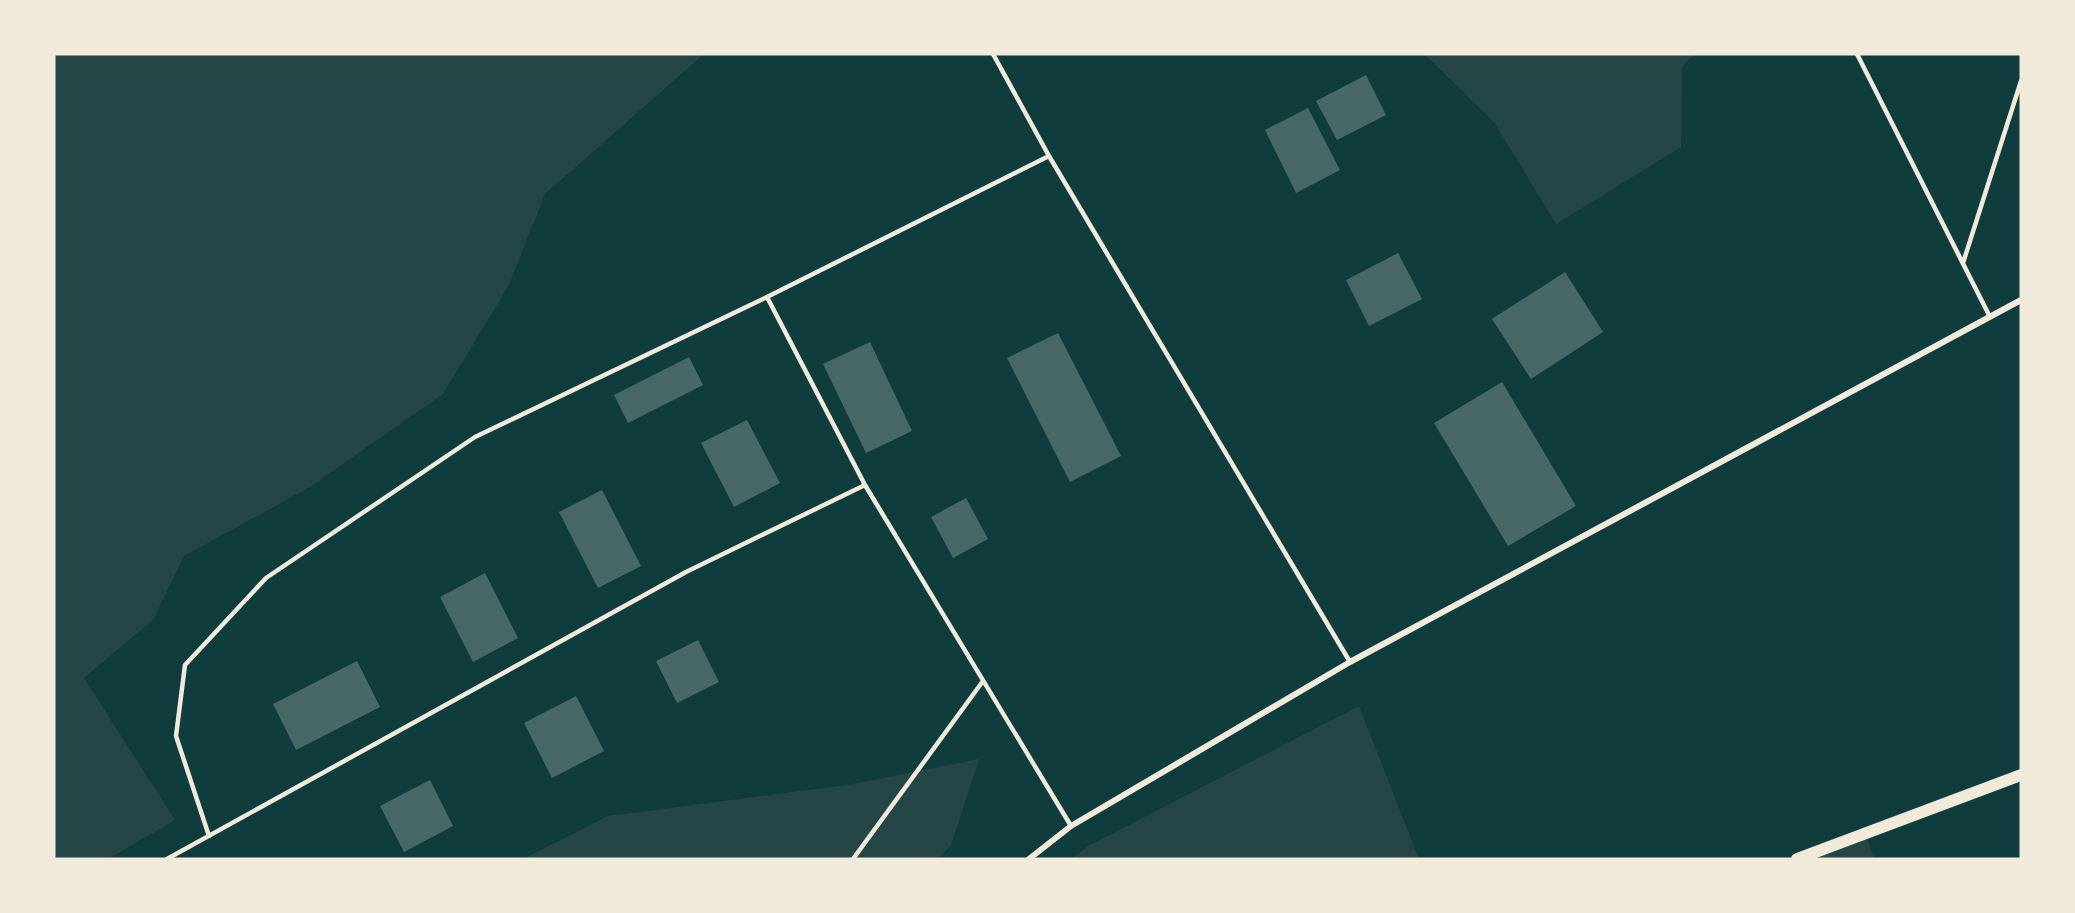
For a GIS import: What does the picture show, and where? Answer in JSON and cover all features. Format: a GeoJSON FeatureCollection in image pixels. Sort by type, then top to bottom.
{"type":"FeatureCollection","features":[{"type":"Feature","properties":{"kind":"main road"},"geometry":{"type":"LineString","coordinates":[[1797,859],[2021,775]]}},
{"type":"Feature","properties":{"kind":"street"},"geometry":{"type":"LineString","coordinates":[[1029,859],[1071,826],[1350,662],[2021,300]]}},
{"type":"Feature","properties":{"kind":"lane"},"geometry":{"type":"LineString","coordinates":[[993,54],[1049,156],[1350,662]]}},
{"type":"Feature","properties":{"kind":"lane"},"geometry":{"type":"LineString","coordinates":[[1857,54],[1990,317]]}},
{"type":"Feature","properties":{"kind":"lane"},"geometry":{"type":"LineString","coordinates":[[1963,263],[2021,81]]}},
{"type":"Feature","properties":{"kind":"lane"},"geometry":{"type":"LineString","coordinates":[[209,836],[176,736],[185,664],[266,578],[475,437],[766,297],[1049,156]]}},
{"type":"Feature","properties":{"kind":"lane"},"geometry":{"type":"LineString","coordinates":[[766,297],[865,485],[1071,826]]}},
{"type":"Feature","properties":{"kind":"lane"},"geometry":{"type":"LineString","coordinates":[[167,859],[686,572],[865,485]]}},
{"type":"Feature","properties":{"kind":"lane"},"geometry":{"type":"LineString","coordinates":[[853,859],[983,681]]}},
{"type":"Feature","properties":{"kind":"shaded area"},"geometry":{"type":"Polygon","coordinates":[[[54,54],[704,54],[545,194],[509,285],[443,394],[310,487],[184,556],[153,620],[84,678],[175,820],[108,859],[54,859],[54,54]]]}},
{"type":"Feature","properties":{"kind":"shaded area"},"geometry":{"type":"Polygon","coordinates":[[[1424,54],[1695,54],[1682,67],[1681,147],[1556,224],[1494,122],[1424,54]]]}},
{"type":"Feature","properties":{"kind":"shaded area"},"geometry":{"type":"Polygon","coordinates":[[[1359,706],[1419,859],[1072,859],[1088,846],[1359,706]]]}},
{"type":"Feature","properties":{"kind":"shaded area"},"geometry":{"type":"Polygon","coordinates":[[[979,759],[951,845],[938,859],[523,859],[608,816],[847,785],[979,759]]]}},
{"type":"Feature","properties":{"kind":"shaded area"},"geometry":{"type":"Polygon","coordinates":[[[1866,834],[1874,859],[1797,859],[1866,834]]]}},
{"type":"Feature","properties":{"kind":"building"},"geometry":{"type":"Polygon","coordinates":[[[1366,75],[1386,115],[1337,140],[1316,101],[1366,75]]]}},
{"type":"Feature","properties":{"kind":"building"},"geometry":{"type":"Polygon","coordinates":[[[1308,108],[1340,170],[1296,193],[1265,130],[1308,108]]]}},
{"type":"Feature","properties":{"kind":"building"},"geometry":{"type":"Polygon","coordinates":[[[1398,253],[1422,299],[1369,326],[1346,280],[1398,253]]]}},
{"type":"Feature","properties":{"kind":"building"},"geometry":{"type":"Polygon","coordinates":[[[1565,272],[1603,332],[1531,379],[1492,319],[1565,272]]]}},
{"type":"Feature","properties":{"kind":"building"},"geometry":{"type":"Polygon","coordinates":[[[1058,333],[1121,456],[1070,482],[1007,358],[1058,333]]]}},
{"type":"Feature","properties":{"kind":"building"},"geometry":{"type":"Polygon","coordinates":[[[870,342],[912,431],[866,453],[823,364],[870,342]]]}},
{"type":"Feature","properties":{"kind":"building"},"geometry":{"type":"Polygon","coordinates":[[[689,357],[703,385],[628,423],[614,395],[689,357]]]}},
{"type":"Feature","properties":{"kind":"building"},"geometry":{"type":"Polygon","coordinates":[[[1502,382],[1576,506],[1508,546],[1434,423],[1502,382]]]}},
{"type":"Feature","properties":{"kind":"building"},"geometry":{"type":"Polygon","coordinates":[[[747,420],[780,483],[734,507],[701,443],[747,420]]]}},
{"type":"Feature","properties":{"kind":"building"},"geometry":{"type":"Polygon","coordinates":[[[602,490],[641,566],[598,588],[559,512],[602,490]]]}},
{"type":"Feature","properties":{"kind":"building"},"geometry":{"type":"Polygon","coordinates":[[[966,498],[988,539],[953,558],[931,517],[966,498]]]}},
{"type":"Feature","properties":{"kind":"building"},"geometry":{"type":"Polygon","coordinates":[[[485,573],[518,638],[473,662],[440,597],[485,573]]]}},
{"type":"Feature","properties":{"kind":"building"},"geometry":{"type":"Polygon","coordinates":[[[698,640],[719,682],[677,703],[656,661],[698,640]]]}},
{"type":"Feature","properties":{"kind":"building"},"geometry":{"type":"Polygon","coordinates":[[[357,661],[380,707],[296,750],[273,704],[357,661]]]}},
{"type":"Feature","properties":{"kind":"building"},"geometry":{"type":"Polygon","coordinates":[[[576,696],[604,751],[552,778],[524,723],[576,696]]]}},
{"type":"Feature","properties":{"kind":"building"},"geometry":{"type":"Polygon","coordinates":[[[430,780],[453,826],[404,852],[380,806],[430,780]]]}}]}
